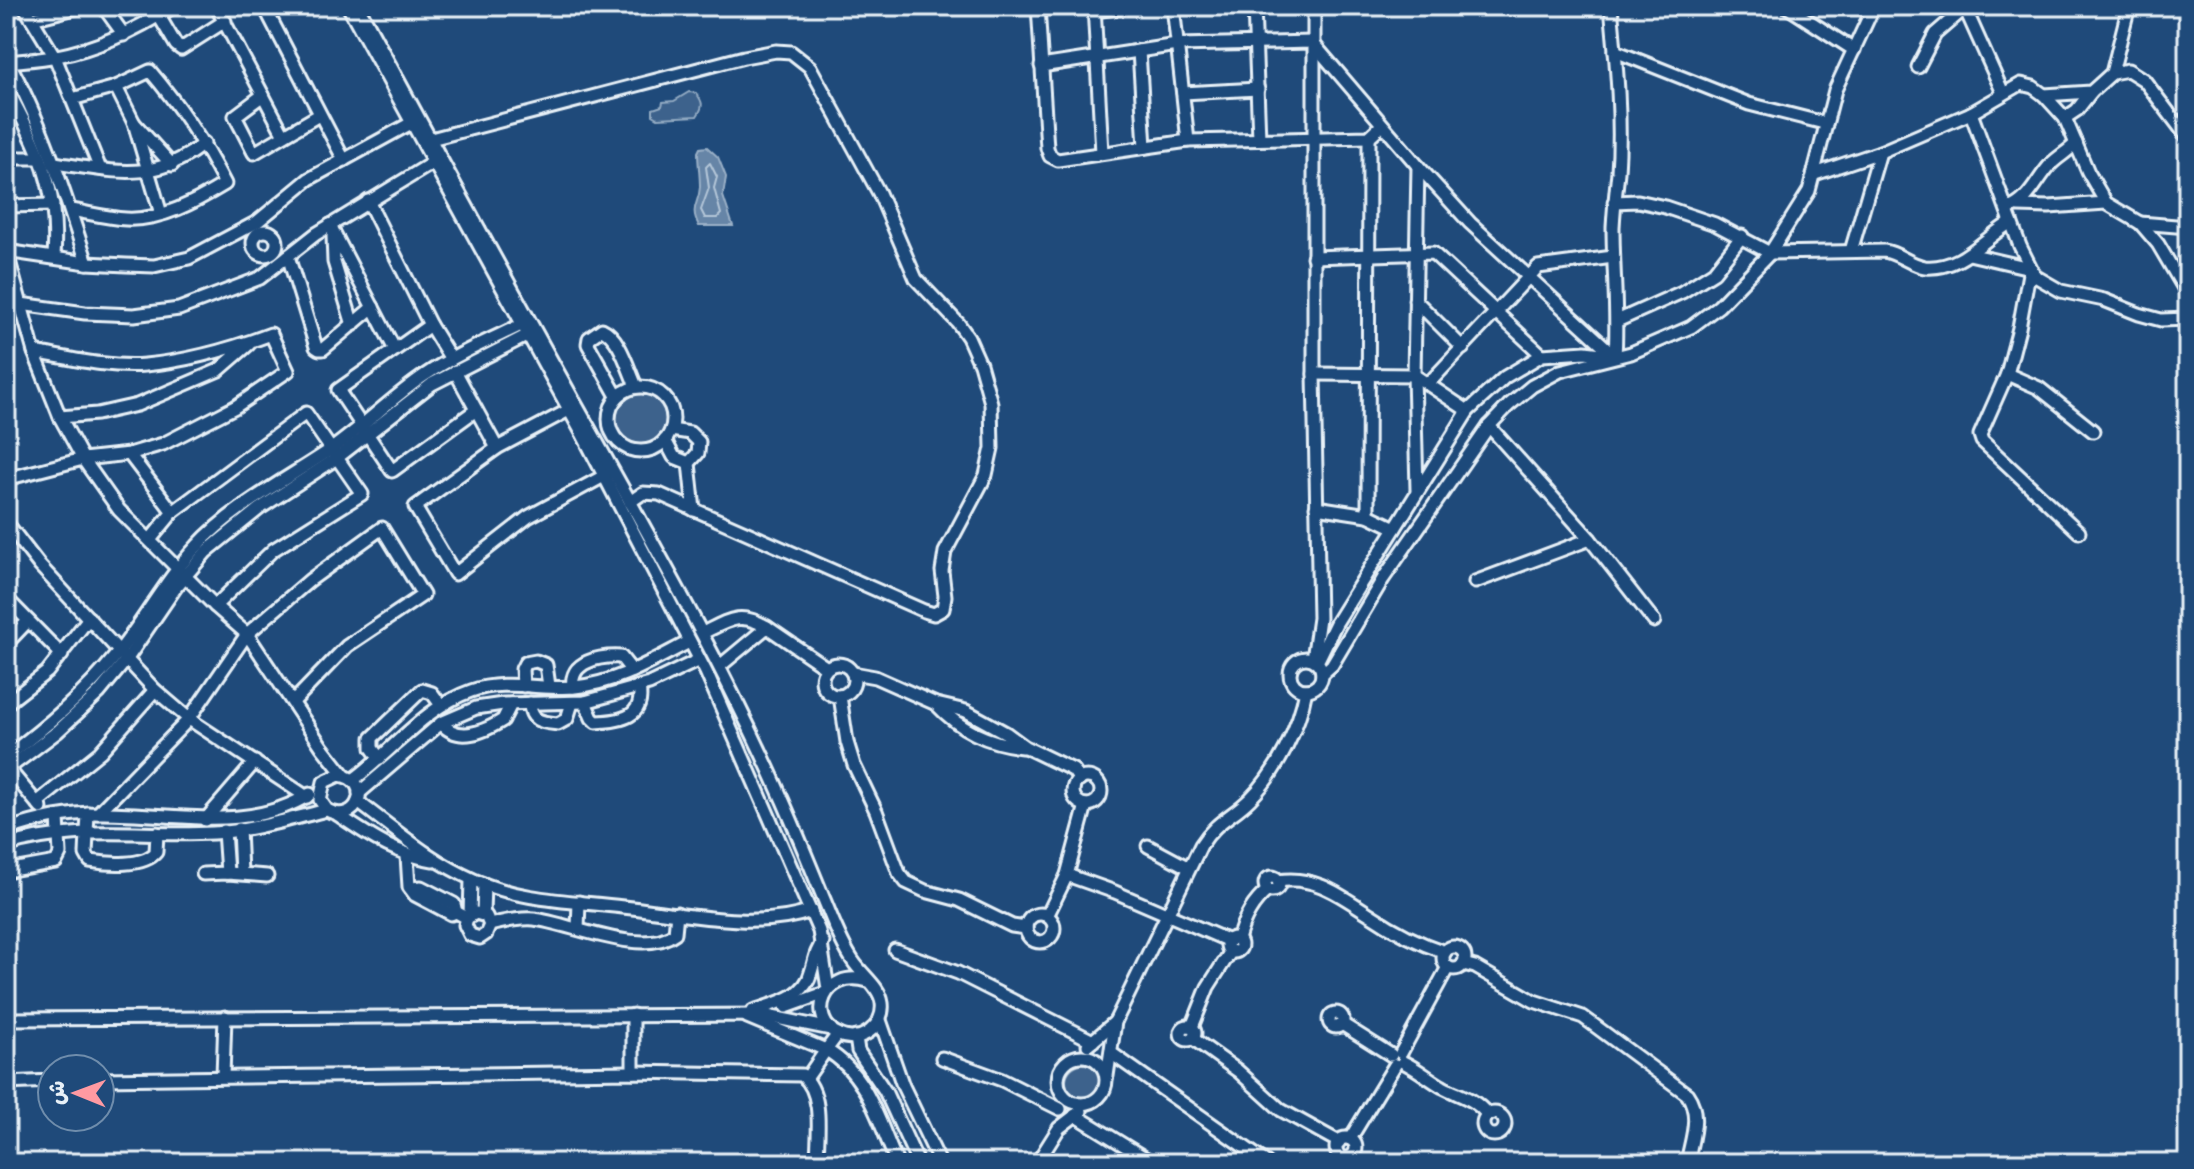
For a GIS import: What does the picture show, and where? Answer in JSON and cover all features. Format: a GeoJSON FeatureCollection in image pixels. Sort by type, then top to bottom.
{"type":"FeatureCollection","features":[{"type":"Feature","properties":{"kind":"street"},"geometry":{"type":"LineString","coordinates":[[24,6],[55,57],[100,169]]}},
{"type":"Feature","properties":{"kind":"street"},"geometry":{"type":"LineString","coordinates":[[32,19],[83,6]]}},
{"type":"Feature","properties":{"kind":"street"},"geometry":{"type":"LineString","coordinates":[[103,6],[124,35]]}},
{"type":"Feature","properties":{"kind":"street"},"geometry":{"type":"LineString","coordinates":[[87,263],[53,163],[7,61],[55,57],[124,35],[174,6]]}},
{"type":"Feature","properties":{"kind":"street"},"geometry":{"type":"LineString","coordinates":[[216,6],[284,135]]}},
{"type":"Feature","properties":{"kind":"street"},"geometry":{"type":"LineString","coordinates":[[264,6],[344,160]]}},
{"type":"Feature","properties":{"kind":"street"},"geometry":{"type":"LineString","coordinates":[[6,1019],[762,1015],[856,1037],[871,1032],[880,1020],[883,1005],[878,991],[851,959],[782,800],[703,633],[431,139],[416,120],[348,6]]}},
{"type":"Feature","properties":{"kind":"street"},"geometry":{"type":"LineString","coordinates":[[358,6],[434,162],[569,410],[699,660],[823,942],[827,991],[822,1005],[824,1018],[834,1032]]}},
{"type":"Feature","properties":{"kind":"street"},"geometry":{"type":"LineString","coordinates":[[1038,6],[1047,148],[1050,156],[1062,161],[1188,141],[1369,137],[1382,125]]}},
{"type":"Feature","properties":{"kind":"street"},"geometry":{"type":"LineString","coordinates":[[1102,153],[1094,8],[1131,6]]}},
{"type":"Feature","properties":{"kind":"street"},"geometry":{"type":"LineString","coordinates":[[1173,6],[1188,141]]}},
{"type":"Feature","properties":{"kind":"street"},"geometry":{"type":"LineString","coordinates":[[1254,6],[1259,139]]}},
{"type":"Feature","properties":{"kind":"street"},"geometry":{"type":"LineString","coordinates":[[1314,6],[1313,257],[1319,618],[1315,660],[1322,674]]}},
{"type":"Feature","properties":{"kind":"street"},"geometry":{"type":"LineString","coordinates":[[1611,6],[1618,171],[1613,257],[1617,321],[1615,356]]}},
{"type":"Feature","properties":{"kind":"street"},"geometry":{"type":"LineString","coordinates":[[1315,660],[1299,659],[1291,669],[1292,683],[1306,690],[1317,687],[1322,674],[1332,665],[1383,579],[1489,426],[1509,405],[1532,386],[1560,371],[1631,353],[1691,327],[1719,306],[1770,253],[1797,212],[1815,174],[1824,123],[1835,90],[1874,6]]}},
{"type":"Feature","properties":{"kind":"street"},"geometry":{"type":"LineString","coordinates":[[2112,73],[2129,6]]}},
{"type":"Feature","properties":{"kind":"street"},"geometry":{"type":"LineString","coordinates":[[1918,67],[1935,34],[1965,7],[2003,93]]}},
{"type":"Feature","properties":{"kind":"street"},"geometry":{"type":"LineString","coordinates":[[1792,8],[1854,50]]}},
{"type":"Feature","properties":{"kind":"street"},"geometry":{"type":"LineString","coordinates":[[159,16],[181,49],[225,21]]}},
{"type":"Feature","properties":{"kind":"street"},"geometry":{"type":"LineString","coordinates":[[1041,66],[1177,45],[1312,42]]}},
{"type":"Feature","properties":{"kind":"street"},"geometry":{"type":"LineString","coordinates":[[1312,42],[1470,223],[1615,356]]}},
{"type":"Feature","properties":{"kind":"street"},"geometry":{"type":"LineString","coordinates":[[1139,51],[1145,147]]}},
{"type":"Feature","properties":{"kind":"street"},"geometry":{"type":"LineString","coordinates":[[1615,51],[1749,104],[1824,123]]}},
{"type":"Feature","properties":{"kind":"street"},"geometry":{"type":"LineString","coordinates":[[431,139],[764,53],[791,52],[810,67],[879,193],[916,279],[958,323],[974,350],[987,387],[993,420],[992,448],[986,475],[945,552],[943,609],[934,614],[659,494],[643,493],[630,502]]}},
{"type":"Feature","properties":{"kind":"street"},"geometry":{"type":"LineString","coordinates":[[2065,118],[2077,110],[2112,73],[2128,70],[2144,80],[2188,138]]}},
{"type":"Feature","properties":{"kind":"street"},"geometry":{"type":"LineString","coordinates":[[71,210],[129,220],[161,214],[198,200],[225,184],[204,143],[150,71],[116,87],[72,99]]}},
{"type":"Feature","properties":{"kind":"street"},"geometry":{"type":"LineString","coordinates":[[1815,174],[1880,152],[1971,113],[2021,84],[2033,87],[2065,118],[2088,172],[2106,203],[2140,223],[2169,260],[2188,295]]}},
{"type":"Feature","properties":{"kind":"street"},"geometry":{"type":"LineString","coordinates":[[116,87],[134,123],[161,214]]}},
{"type":"Feature","properties":{"kind":"street"},"geometry":{"type":"LineString","coordinates":[[6,88],[50,182],[56,228],[54,256]]}},
{"type":"Feature","properties":{"kind":"street"},"geometry":{"type":"LineString","coordinates":[[1183,93],[1258,89]]}},
{"type":"Feature","properties":{"kind":"street"},"geometry":{"type":"LineString","coordinates":[[2044,95],[2091,92]]}},
{"type":"Feature","properties":{"kind":"street"},"geometry":{"type":"LineString","coordinates":[[263,95],[235,116],[253,152],[257,153],[319,115]]}},
{"type":"Feature","properties":{"kind":"street"},"geometry":{"type":"LineString","coordinates":[[1971,113],[2013,208],[2011,222],[2035,276],[2061,291],[2104,300],[2154,318],[2188,319]]}},
{"type":"Feature","properties":{"kind":"street"},"geometry":{"type":"LineString","coordinates":[[416,120],[309,179],[259,228],[189,258],[154,266],[87,263],[6,251],[34,352],[60,417],[83,459],[119,510],[247,634],[322,747],[349,778],[359,797],[433,860],[484,884],[536,899],[740,920],[798,916],[811,911]]}},
{"type":"Feature","properties":{"kind":"street"},"geometry":{"type":"LineString","coordinates":[[134,123],[172,165]]}},
{"type":"Feature","properties":{"kind":"street"},"geometry":{"type":"LineString","coordinates":[[1368,515],[1369,137]]}},
{"type":"Feature","properties":{"kind":"street"},"geometry":{"type":"LineString","coordinates":[[53,163],[147,172],[186,159],[204,143]]}},
{"type":"Feature","properties":{"kind":"street"},"geometry":{"type":"LineString","coordinates":[[2013,208],[2035,188],[2054,161],[2076,143]]}},
{"type":"Feature","properties":{"kind":"street"},"geometry":{"type":"LineString","coordinates":[[1851,251],[1880,152]]}},
{"type":"Feature","properties":{"kind":"street"},"geometry":{"type":"LineString","coordinates":[[6,158],[40,158]]}},
{"type":"Feature","properties":{"kind":"street"},"geometry":{"type":"LineString","coordinates":[[6,302],[85,313],[134,315],[179,309],[260,278],[279,258],[434,162]]}},
{"type":"Feature","properties":{"kind":"street"},"geometry":{"type":"LineString","coordinates":[[1417,492],[1414,375],[1418,166]]}},
{"type":"Feature","properties":{"kind":"street"},"geometry":{"type":"LineString","coordinates":[[368,201],[430,325],[497,448]]}},
{"type":"Feature","properties":{"kind":"street"},"geometry":{"type":"LineString","coordinates":[[1614,202],[1638,201],[1665,207],[1715,224],[1770,253],[1894,253],[1923,267],[1960,262],[1991,234],[2011,222]]}},
{"type":"Feature","properties":{"kind":"street"},"geometry":{"type":"LineString","coordinates":[[2013,208],[2106,203]]}},
{"type":"Feature","properties":{"kind":"street"},"geometry":{"type":"LineString","coordinates":[[6,206],[53,205]]}},
{"type":"Feature","properties":{"kind":"street"},"geometry":{"type":"LineString","coordinates":[[2140,223],[2188,227]]}},
{"type":"Feature","properties":{"kind":"street"},"geometry":{"type":"LineString","coordinates":[[259,228],[255,249],[279,258]]}},
{"type":"Feature","properties":{"kind":"street"},"geometry":{"type":"LineString","coordinates":[[331,228],[394,348]]}},
{"type":"Feature","properties":{"kind":"street"},"geometry":{"type":"LineString","coordinates":[[331,228],[334,262],[353,325]]}},
{"type":"Feature","properties":{"kind":"street"},"geometry":{"type":"LineString","coordinates":[[1617,321],[1682,292],[1714,272],[1742,236]]}},
{"type":"Feature","properties":{"kind":"street"},"geometry":{"type":"LineString","coordinates":[[1313,257],[1433,253],[1542,355]]}},
{"type":"Feature","properties":{"kind":"street"},"geometry":{"type":"LineString","coordinates":[[1969,254],[2030,268]]}},
{"type":"Feature","properties":{"kind":"street"},"geometry":{"type":"LineString","coordinates":[[1429,383],[1541,265],[1613,257]]}},
{"type":"Feature","properties":{"kind":"street"},"geometry":{"type":"LineString","coordinates":[[279,258],[316,347],[323,349],[373,307]]}},
{"type":"Feature","properties":{"kind":"street"},"geometry":{"type":"LineString","coordinates":[[2030,268],[2007,374],[1980,435],[1982,441],[2079,532]]}},
{"type":"Feature","properties":{"kind":"street"},"geometry":{"type":"LineString","coordinates":[[1415,300],[1463,348]]}},
{"type":"Feature","properties":{"kind":"street"},"geometry":{"type":"LineString","coordinates":[[430,325],[338,390],[392,471],[476,410]]}},
{"type":"Feature","properties":{"kind":"street"},"geometry":{"type":"LineString","coordinates":[[6,871],[56,862],[60,854],[61,834],[52,818],[7,763],[124,654],[199,543],[252,501],[334,454],[365,430],[424,375],[453,365],[525,329]]}},
{"type":"Feature","properties":{"kind":"street"},"geometry":{"type":"LineString","coordinates":[[617,396],[588,344],[589,338],[602,329],[618,346],[636,386]]}},
{"type":"Feature","properties":{"kind":"street"},"geometry":{"type":"LineString","coordinates":[[6,479],[83,459],[129,454],[163,444],[235,407],[288,371],[271,334],[216,352],[144,365],[98,363],[34,352]]}},
{"type":"Feature","properties":{"kind":"street"},"geometry":{"type":"LineString","coordinates":[[60,417],[97,414],[137,405],[219,370],[251,341]]}},
{"type":"Feature","properties":{"kind":"street"},"geometry":{"type":"LineString","coordinates":[[1315,660],[1468,411],[1505,377],[1542,355],[1585,352],[1615,356]]}},
{"type":"Feature","properties":{"kind":"street"},"geometry":{"type":"LineString","coordinates":[[1314,374],[1414,375],[1468,411]]}},
{"type":"Feature","properties":{"kind":"street"},"geometry":{"type":"LineString","coordinates":[[2007,374],[2039,388],[2093,431]]}},
{"type":"Feature","properties":{"kind":"street"},"geometry":{"type":"LineString","coordinates":[[689,463],[674,457],[668,435],[673,416],[665,396],[646,386],[636,386],[617,396],[608,418],[612,435],[623,446],[640,451],[650,450],[668,435],[690,433],[699,442],[698,453],[689,463],[694,510]]}},
{"type":"Feature","properties":{"kind":"street"},"geometry":{"type":"LineString","coordinates":[[569,410],[497,448],[415,507],[455,574],[528,517],[604,476]]}},
{"type":"Feature","properties":{"kind":"street"},"geometry":{"type":"LineString","coordinates":[[150,540],[173,512],[306,413],[362,494],[273,550],[215,606]]}},
{"type":"Feature","properties":{"kind":"street"},"geometry":{"type":"LineString","coordinates":[[589,429],[608,418]]}},
{"type":"Feature","properties":{"kind":"street"},"geometry":{"type":"LineString","coordinates":[[1489,426],[1590,539],[1654,621]]}},
{"type":"Feature","properties":{"kind":"street"},"geometry":{"type":"LineString","coordinates":[[606,456],[623,446]]}},
{"type":"Feature","properties":{"kind":"street"},"geometry":{"type":"LineString","coordinates":[[129,454],[173,512]]}},
{"type":"Feature","properties":{"kind":"street"},"geometry":{"type":"LineString","coordinates":[[1316,507],[1368,515],[1395,528]]}},
{"type":"Feature","properties":{"kind":"street"},"geometry":{"type":"LineString","coordinates":[[6,522],[40,566],[155,690],[189,719],[307,797]]}},
{"type":"Feature","properties":{"kind":"street"},"geometry":{"type":"LineString","coordinates":[[149,816],[156,852],[150,859],[95,862],[88,859],[88,831],[93,813],[189,719],[247,634],[310,580],[382,528],[423,595],[347,646],[294,701]]}},
{"type":"Feature","properties":{"kind":"street"},"geometry":{"type":"LineString","coordinates":[[1475,582],[1590,539]]}},
{"type":"Feature","properties":{"kind":"street"},"geometry":{"type":"LineString","coordinates":[[6,598],[62,655]]}},
{"type":"Feature","properties":{"kind":"street"},"geometry":{"type":"LineString","coordinates":[[703,633],[736,617],[756,620],[827,668]]}},
{"type":"Feature","properties":{"kind":"street"},"geometry":{"type":"LineString","coordinates":[[6,704],[30,688],[62,655],[89,618]]}},
{"type":"Feature","properties":{"kind":"street"},"geometry":{"type":"LineString","coordinates":[[6,644],[28,621]]}},
{"type":"Feature","properties":{"kind":"street"},"geometry":{"type":"LineString","coordinates":[[720,666],[767,627]]}},
{"type":"Feature","properties":{"kind":"street"},"geometry":{"type":"LineString","coordinates":[[6,830],[52,818],[93,813],[205,820],[232,827],[307,797],[328,778],[349,778],[380,759],[441,705],[470,691],[496,684],[573,687],[617,678],[689,642]]}},
{"type":"Feature","properties":{"kind":"street"},"geometry":{"type":"LineString","coordinates":[[666,653],[675,672]]}},
{"type":"Feature","properties":{"kind":"street"},"geometry":{"type":"LineString","coordinates":[[573,687],[571,678],[579,665],[621,657],[632,671]]}},
{"type":"Feature","properties":{"kind":"street"},"geometry":{"type":"LineString","coordinates":[[6,846],[28,839],[88,831],[153,833],[232,827],[350,811],[359,797],[441,723],[476,708],[578,703],[639,687],[699,660]]}},
{"type":"Feature","properties":{"kind":"street"},"geometry":{"type":"LineString","coordinates":[[523,686],[522,669],[525,663],[536,661],[546,665],[549,686]]}},
{"type":"Feature","properties":{"kind":"street"},"geometry":{"type":"LineString","coordinates":[[853,673],[852,688],[840,696],[830,694],[823,686],[822,676],[827,668],[841,664],[853,673],[875,677],[936,704],[966,711],[1025,747],[1073,770],[1080,780]]}},
{"type":"Feature","properties":{"kind":"street"},"geometry":{"type":"LineString","coordinates":[[578,703],[596,722],[627,716],[640,707],[639,687]]}},
{"type":"Feature","properties":{"kind":"street"},"geometry":{"type":"LineString","coordinates":[[38,802],[100,752],[155,690]]}},
{"type":"Feature","properties":{"kind":"street"},"geometry":{"type":"LineString","coordinates":[[380,759],[372,748],[372,738],[422,690],[432,693],[441,705]]}},
{"type":"Feature","properties":{"kind":"street"},"geometry":{"type":"LineString","coordinates":[[1037,1163],[1059,1128],[1102,1096],[1115,1022],[1189,868],[1209,832],[1248,801],[1262,784],[1293,735],[1306,690]]}},
{"type":"Feature","properties":{"kind":"street"},"geometry":{"type":"LineString","coordinates":[[470,691],[476,708]]}},
{"type":"Feature","properties":{"kind":"street"},"geometry":{"type":"LineString","coordinates":[[840,696],[854,765],[876,811],[899,873],[906,882],[925,891],[959,900],[1012,926],[1026,928]]}},
{"type":"Feature","properties":{"kind":"street"},"geometry":{"type":"LineString","coordinates":[[530,703],[535,719],[558,724],[567,719],[578,703]]}},
{"type":"Feature","properties":{"kind":"street"},"geometry":{"type":"LineString","coordinates":[[441,723],[452,733],[468,734],[503,720],[511,704]]}},
{"type":"Feature","properties":{"kind":"street"},"geometry":{"type":"LineString","coordinates":[[205,820],[255,762]]}},
{"type":"Feature","properties":{"kind":"street"},"geometry":{"type":"LineString","coordinates":[[1047,916],[1067,875],[1086,805],[1098,799],[1100,786],[1089,777],[1080,780],[1074,787],[1075,797],[1086,805]]}},
{"type":"Feature","properties":{"kind":"street"},"geometry":{"type":"LineString","coordinates":[[321,787],[320,800],[332,812],[407,856],[433,860]]}},
{"type":"Feature","properties":{"kind":"street"},"geometry":{"type":"LineString","coordinates":[[227,873],[232,827]]}},
{"type":"Feature","properties":{"kind":"street"},"geometry":{"type":"LineString","coordinates":[[232,827],[241,873]]}},
{"type":"Feature","properties":{"kind":"street"},"geometry":{"type":"LineString","coordinates":[[1148,846],[1189,868]]}},
{"type":"Feature","properties":{"kind":"street"},"geometry":{"type":"LineString","coordinates":[[407,856],[408,885],[421,887],[454,904],[456,912],[468,917],[483,914],[488,918],[490,925],[480,938],[466,929],[468,917],[471,879]]}},
{"type":"Feature","properties":{"kind":"street"},"geometry":{"type":"LineString","coordinates":[[203,874],[267,876]]}},
{"type":"Feature","properties":{"kind":"street"},"geometry":{"type":"LineString","coordinates":[[1067,875],[1115,892],[1232,944]]}},
{"type":"Feature","properties":{"kind":"street"},"geometry":{"type":"LineString","coordinates":[[1344,1140],[1281,1110],[1192,1032],[1208,987],[1252,907],[1273,886],[1301,880],[1331,889],[1392,928],[1445,952]]}},
{"type":"Feature","properties":{"kind":"street"},"geometry":{"type":"LineString","coordinates":[[483,914],[484,884]]}},
{"type":"Feature","properties":{"kind":"street"},"geometry":{"type":"LineString","coordinates":[[578,929],[579,902]]}},
{"type":"Feature","properties":{"kind":"street"},"geometry":{"type":"LineString","coordinates":[[490,925],[533,919],[625,942],[670,937],[675,933],[677,913]]}},
{"type":"Feature","properties":{"kind":"street"},"geometry":{"type":"LineString","coordinates":[[1039,914],[1047,916],[1053,928],[1046,940],[1033,940],[1026,928],[1031,917],[1039,914]]}},
{"type":"Feature","properties":{"kind":"street"},"geometry":{"type":"LineString","coordinates":[[743,1015],[792,997],[808,982],[815,951],[823,942]]}},
{"type":"Feature","properties":{"kind":"street"},"geometry":{"type":"LineString","coordinates":[[1448,967],[1444,960],[1445,952],[1452,947],[1460,949],[1465,956],[1463,964]]}},
{"type":"Feature","properties":{"kind":"street"},"geometry":{"type":"LineString","coordinates":[[895,950],[958,973],[1093,1041]]}},
{"type":"Feature","properties":{"kind":"street"},"geometry":{"type":"LineString","coordinates":[[1448,967],[1456,968],[1463,964],[1475,967],[1534,1001],[1583,1017],[1687,1094],[1695,1109],[1687,1163]]}},
{"type":"Feature","properties":{"kind":"street"},"geometry":{"type":"LineString","coordinates":[[1348,1160],[1337,1150],[1398,1059],[1448,967]]}},
{"type":"Feature","properties":{"kind":"street"},"geometry":{"type":"LineString","coordinates":[[762,1015],[827,991],[839,980],[853,977],[868,981]]}},
{"type":"Feature","properties":{"kind":"street"},"geometry":{"type":"LineString","coordinates":[[633,1015],[633,1072]]}},
{"type":"Feature","properties":{"kind":"street"},"geometry":{"type":"LineString","coordinates":[[743,1015],[841,1058],[859,1078],[897,1163]]}},
{"type":"Feature","properties":{"kind":"street"},"geometry":{"type":"LineString","coordinates":[[223,1076],[225,1017]]}},
{"type":"Feature","properties":{"kind":"street"},"geometry":{"type":"LineString","coordinates":[[880,1020],[903,1086],[940,1163]]}},
{"type":"Feature","properties":{"kind":"street"},"geometry":{"type":"LineString","coordinates":[[1076,1057],[1115,1022]]}},
{"type":"Feature","properties":{"kind":"street"},"geometry":{"type":"LineString","coordinates":[[1342,1024],[1440,1085],[1470,1098],[1488,1115]]}},
{"type":"Feature","properties":{"kind":"street"},"geometry":{"type":"LineString","coordinates":[[806,1079],[834,1032]]}},
{"type":"Feature","properties":{"kind":"street"},"geometry":{"type":"LineString","coordinates":[[856,1037],[858,1051],[885,1091],[918,1163]]}},
{"type":"Feature","properties":{"kind":"street"},"geometry":{"type":"LineString","coordinates":[[1111,1053],[1267,1163]]}},
{"type":"Feature","properties":{"kind":"street"},"geometry":{"type":"LineString","coordinates":[[1059,1128],[1060,1070],[1069,1059],[1084,1056],[1099,1062],[1107,1076]]}},
{"type":"Feature","properties":{"kind":"street"},"geometry":{"type":"LineString","coordinates":[[942,1058],[1002,1080],[1060,1109]]}},
{"type":"Feature","properties":{"kind":"street"},"geometry":{"type":"LineString","coordinates":[[116,1079],[458,1077],[633,1072],[802,1075],[810,1082],[816,1103],[817,1163]]}},
{"type":"Feature","properties":{"kind":"street"},"geometry":{"type":"LineString","coordinates":[[6,1083],[36,1082]]}},
{"type":"Feature","properties":{"kind":"street"},"geometry":{"type":"LineString","coordinates":[[1060,1091],[1070,1102],[1091,1104]]}},
{"type":"Feature","properties":{"kind":"street"},"geometry":{"type":"LineString","coordinates":[[1075,1115],[1153,1163]]}},
{"type":"Feature","properties":{"kind":"shaded area"},"geometry":{"type":"Polygon","coordinates":[[[689,92],[696,93],[701,102],[697,116],[658,118],[653,115],[653,109],[662,106],[663,102],[674,101],[689,92]]]}},
{"type":"Feature","properties":{"kind":"shaded area"},"geometry":{"type":"Polygon","coordinates":[[[641,389],[661,398],[670,418],[661,438],[641,447],[621,438],[612,418],[621,398],[641,389]]]}},
{"type":"Feature","properties":{"kind":"shaded area"},"geometry":{"type":"Polygon","coordinates":[[[1083,1064],[1095,1069],[1100,1081],[1095,1093],[1083,1098],[1071,1093],[1066,1081],[1071,1069],[1083,1064]]]}},
{"type":"Feature","properties":{"kind":"water"},"geometry":{"type":"Polygon","coordinates":[[[707,147],[718,157],[726,177],[723,196],[733,226],[699,226],[696,219],[700,187],[698,152],[700,148],[707,147]]]}}]}
